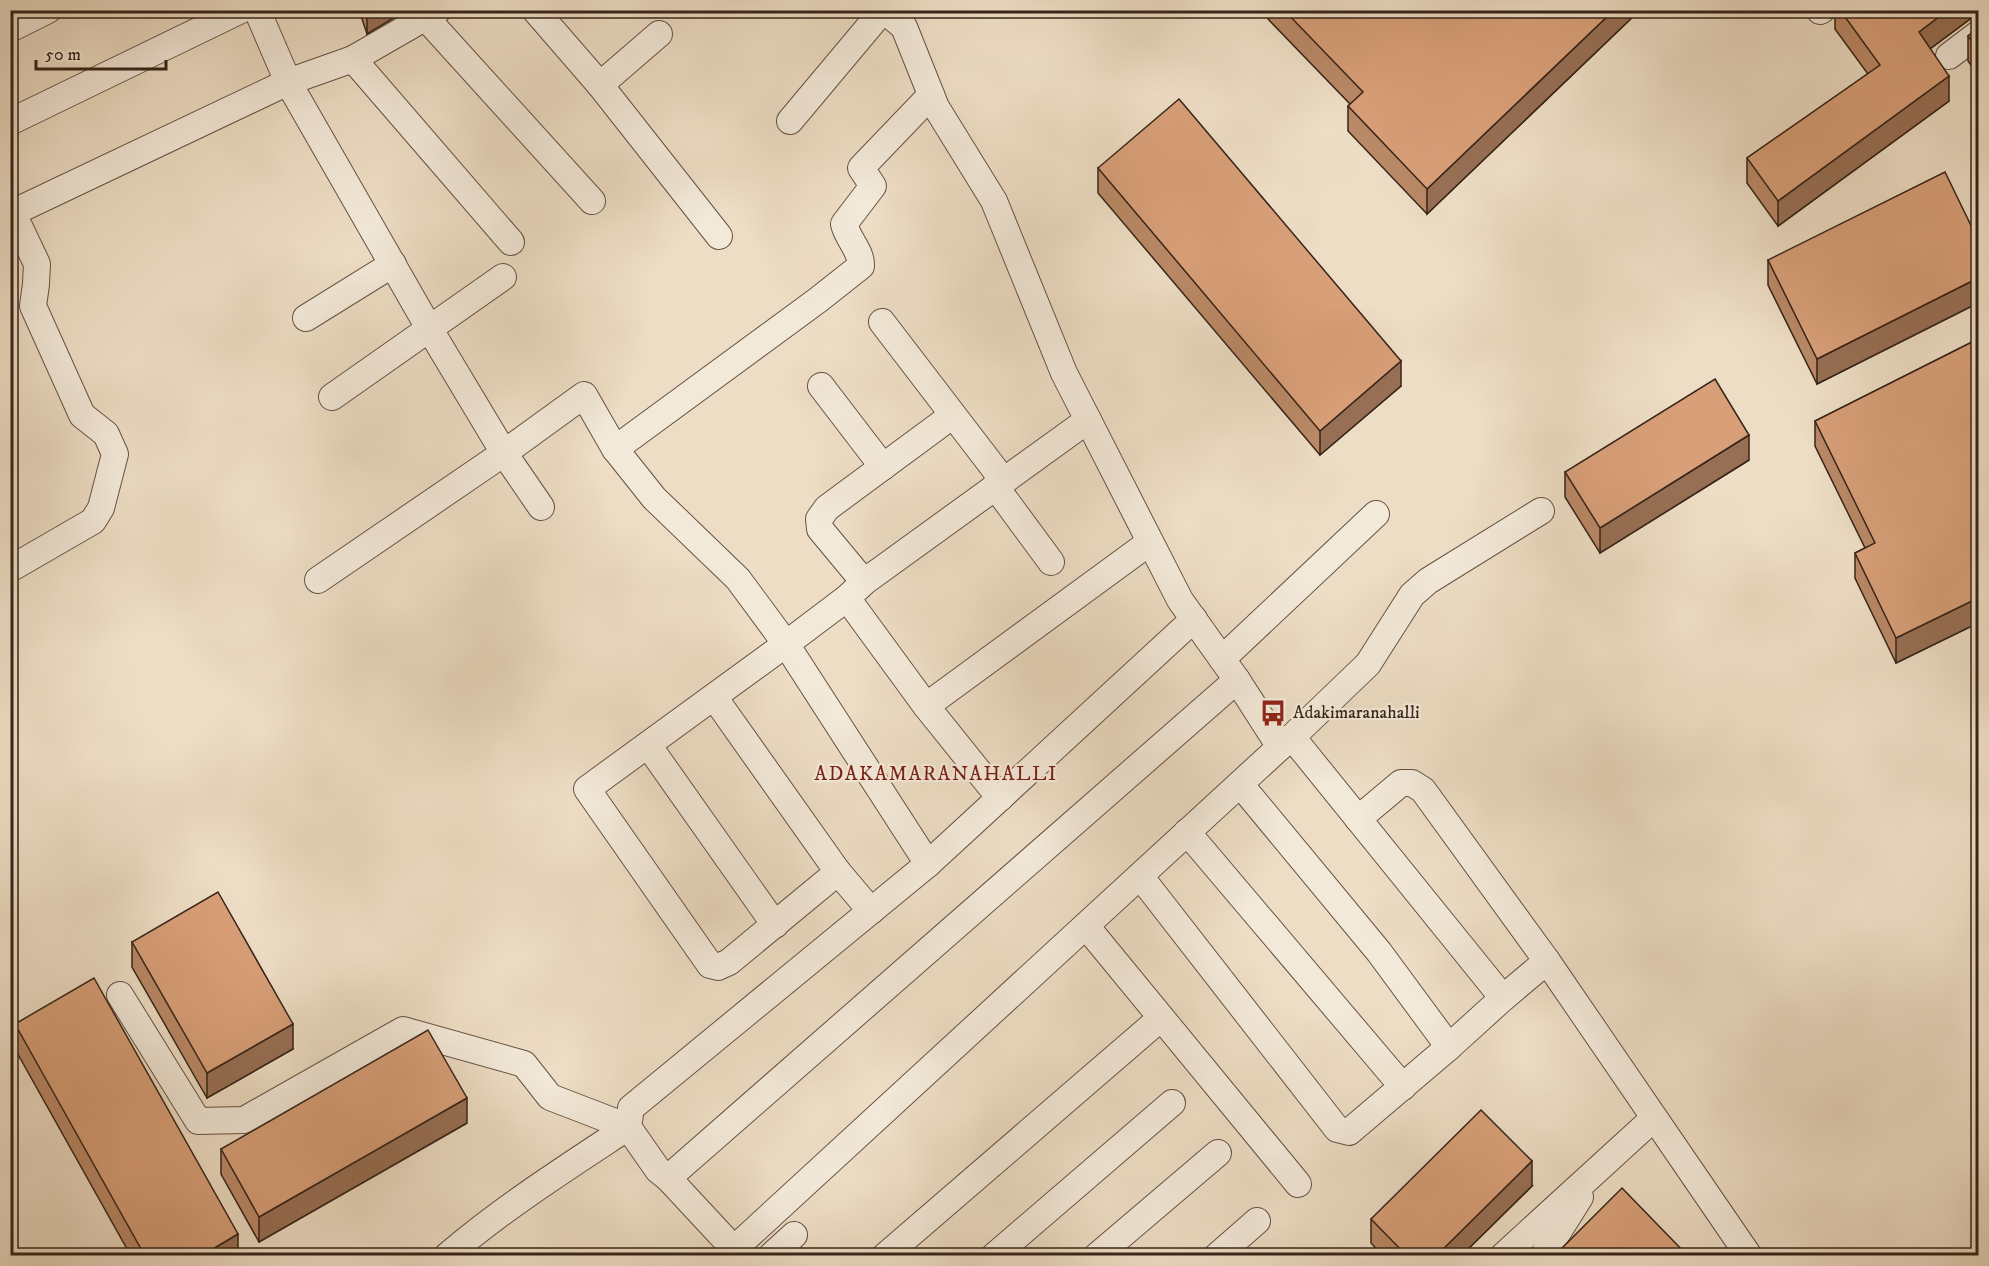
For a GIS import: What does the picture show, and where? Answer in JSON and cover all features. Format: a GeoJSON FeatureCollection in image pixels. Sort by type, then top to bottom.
{"type":"FeatureCollection","features":[{"type":"Feature","properties":{"kind":"street"},"geometry":{"type":"LineString","coordinates":[[10,29],[48,10]]}},
{"type":"Feature","properties":{"kind":"street"},"geometry":{"type":"LineString","coordinates":[[10,122],[241,10]]}},
{"type":"Feature","properties":{"kind":"street"},"geometry":{"type":"LineString","coordinates":[[256,10],[288,82],[429,328],[504,453],[541,507]]}},
{"type":"Feature","properties":{"kind":"street"},"geometry":{"type":"LineString","coordinates":[[535,10],[600,85],[719,236]]}},
{"type":"Feature","properties":{"kind":"street"},"geometry":{"type":"LineString","coordinates":[[790,121],[884,10],[904,27],[936,107],[994,201],[1064,374],[1180,600],[1237,680],[1286,742],[1358,819],[1503,998]]}},
{"type":"Feature","properties":{"kind":"street"},"geometry":{"type":"LineString","coordinates":[[10,569],[93,521],[101,508],[115,454],[106,434],[82,415],[37,316],[33,306],[37,264],[11,211],[288,82],[353,59],[432,14],[592,201]]}},
{"type":"Feature","properties":{"kind":"street"},"geometry":{"type":"LineString","coordinates":[[600,85],[659,34]]}},
{"type":"Feature","properties":{"kind":"street"},"geometry":{"type":"LineString","coordinates":[[1949,56],[1978,34]]}},
{"type":"Feature","properties":{"kind":"street"},"geometry":{"type":"LineString","coordinates":[[353,59],[511,242]]}},
{"type":"Feature","properties":{"kind":"street"},"geometry":{"type":"LineString","coordinates":[[615,449],[861,266],[861,260],[843,224],[873,186],[861,168],[932,94]]}},
{"type":"Feature","properties":{"kind":"street"},"geometry":{"type":"LineString","coordinates":[[306,318],[393,264]]}},
{"type":"Feature","properties":{"kind":"street"},"geometry":{"type":"LineString","coordinates":[[332,397],[503,277]]}},
{"type":"Feature","properties":{"kind":"street"},"geometry":{"type":"LineString","coordinates":[[882,322],[953,415],[1051,562]]}},
{"type":"Feature","properties":{"kind":"street"},"geometry":{"type":"LineString","coordinates":[[821,386],[883,467]]}},
{"type":"Feature","properties":{"kind":"street"},"geometry":{"type":"LineString","coordinates":[[318,580],[504,453],[584,395],[615,449],[654,498],[738,579],[786,644],[928,864]]}},
{"type":"Feature","properties":{"kind":"street"},"geometry":{"type":"LineString","coordinates":[[953,415],[827,508],[819,519],[820,529],[926,706],[1000,798]]}},
{"type":"Feature","properties":{"kind":"street"},"geometry":{"type":"LineString","coordinates":[[838,872],[729,962],[718,967],[710,965],[587,789],[786,644],[999,483],[1088,420]]}},
{"type":"Feature","properties":{"kind":"street"},"geometry":{"type":"LineString","coordinates":[[120,995],[198,1121],[244,1120],[403,1030],[524,1064],[550,1097],[628,1127],[658,1170],[737,1252],[1368,664],[1412,595],[1428,580],[1541,511]]}},
{"type":"Feature","properties":{"kind":"street"},"geometry":{"type":"LineString","coordinates":[[1222,659],[1376,514]]}},
{"type":"Feature","properties":{"kind":"street"},"geometry":{"type":"LineString","coordinates":[[926,706],[1150,542]]}},
{"type":"Feature","properties":{"kind":"street"},"geometry":{"type":"LineString","coordinates":[[447,1256],[538,1186],[628,1127],[631,1108],[928,864],[1194,619]]}},
{"type":"Feature","properties":{"kind":"street"},"geometry":{"type":"LineString","coordinates":[[668,1178],[1237,680]]}},
{"type":"Feature","properties":{"kind":"street"},"geometry":{"type":"LineString","coordinates":[[714,697],[838,872],[871,911]]}},
{"type":"Feature","properties":{"kind":"street"},"geometry":{"type":"LineString","coordinates":[[648,745],[775,925]]}},
{"type":"Feature","properties":{"kind":"street"},"geometry":{"type":"LineString","coordinates":[[1358,819],[1401,783],[1412,783],[1423,790],[1547,961],[1749,1256]]}},
{"type":"Feature","properties":{"kind":"street"},"geometry":{"type":"LineString","coordinates":[[1240,784],[1379,952],[1449,1047]]}},
{"type":"Feature","properties":{"kind":"street"},"geometry":{"type":"LineString","coordinates":[[1187,832],[1403,1087]]}},
{"type":"Feature","properties":{"kind":"street"},"geometry":{"type":"LineString","coordinates":[[1140,876],[1337,1129],[1349,1132],[1547,961]]}},
{"type":"Feature","properties":{"kind":"street"},"geometry":{"type":"LineString","coordinates":[[1086,926],[1298,1184]]}},
{"type":"Feature","properties":{"kind":"street"},"geometry":{"type":"LineString","coordinates":[[885,1256],[1161,1018]]}},
{"type":"Feature","properties":{"kind":"street"},"geometry":{"type":"LineString","coordinates":[[994,1256],[1172,1103]]}},
{"type":"Feature","properties":{"kind":"street"},"geometry":{"type":"LineString","coordinates":[[1503,1256],[1654,1118]]}},
{"type":"Feature","properties":{"kind":"street"},"geometry":{"type":"LineString","coordinates":[[1097,1256],[1218,1153]]}},
{"type":"Feature","properties":{"kind":"street"},"geometry":{"type":"LineString","coordinates":[[1543,1256],[1596,1171]]}},
{"type":"Feature","properties":{"kind":"street"},"geometry":{"type":"LineString","coordinates":[[1216,1256],[1257,1221]]}},
{"type":"Feature","properties":{"kind":"street"},"geometry":{"type":"LineString","coordinates":[[771,1256],[794,1235]]}},
{"type":"Feature","properties":{"kind":"building"},"geometry":{"type":"Polygon","coordinates":[[[1284,10],[1614,10],[1427,189],[1348,106],[1363,92],[1284,10]]]}},
{"type":"Feature","properties":{"kind":"building"},"geometry":{"type":"Polygon","coordinates":[[[1840,10],[1948,10],[1919,32],[1949,76],[1778,201],[1747,158],[1880,65],[1840,10]]]}},
{"type":"Feature","properties":{"kind":"building"},"geometry":{"type":"Polygon","coordinates":[[[1978,28],[1978,51],[1968,36],[1978,28]]]}},
{"type":"Feature","properties":{"kind":"building"},"geometry":{"type":"Polygon","coordinates":[[[1179,99],[1401,361],[1320,431],[1098,168],[1179,99]]]}},
{"type":"Feature","properties":{"kind":"building"},"geometry":{"type":"Polygon","coordinates":[[[1945,172],[1978,240],[1978,278],[1817,359],[1768,260],[1945,172]]]}},
{"type":"Feature","properties":{"kind":"building"},"geometry":{"type":"Polygon","coordinates":[[[1978,339],[1978,598],[1896,638],[1855,553],[1875,543],[1815,421],[1978,339]]]}},
{"type":"Feature","properties":{"kind":"building"},"geometry":{"type":"Polygon","coordinates":[[[1715,379],[1749,435],[1600,528],[1565,472],[1715,379]]]}},
{"type":"Feature","properties":{"kind":"building"},"geometry":{"type":"Polygon","coordinates":[[[218,892],[293,1024],[207,1073],[132,942],[218,892]]]}},
{"type":"Feature","properties":{"kind":"building"},"geometry":{"type":"Polygon","coordinates":[[[94,978],[238,1234],[201,1256],[145,1256],[15,1024],[94,978]]]}},
{"type":"Feature","properties":{"kind":"building"},"geometry":{"type":"Polygon","coordinates":[[[428,1030],[467,1098],[259,1217],[221,1149],[428,1030]]]}},
{"type":"Feature","properties":{"kind":"building"},"geometry":{"type":"Polygon","coordinates":[[[1481,1110],[1532,1161],[1436,1256],[1407,1256],[1371,1219],[1481,1110]]]}},
{"type":"Feature","properties":{"kind":"building"},"geometry":{"type":"Polygon","coordinates":[[[1622,1188],[1688,1256],[1554,1256],[1622,1188]]]}},
{"type":"Feature","properties":{"kind":"place","name":"Adakimaranahalli"},"geometry":{"type":"Point","coordinates":[1273,713]}},
{"type":"Feature","properties":{"kind":"district","name":"ADAKAMARANAHALLI"},"geometry":{"type":"Point","coordinates":[936,774]}}]}
